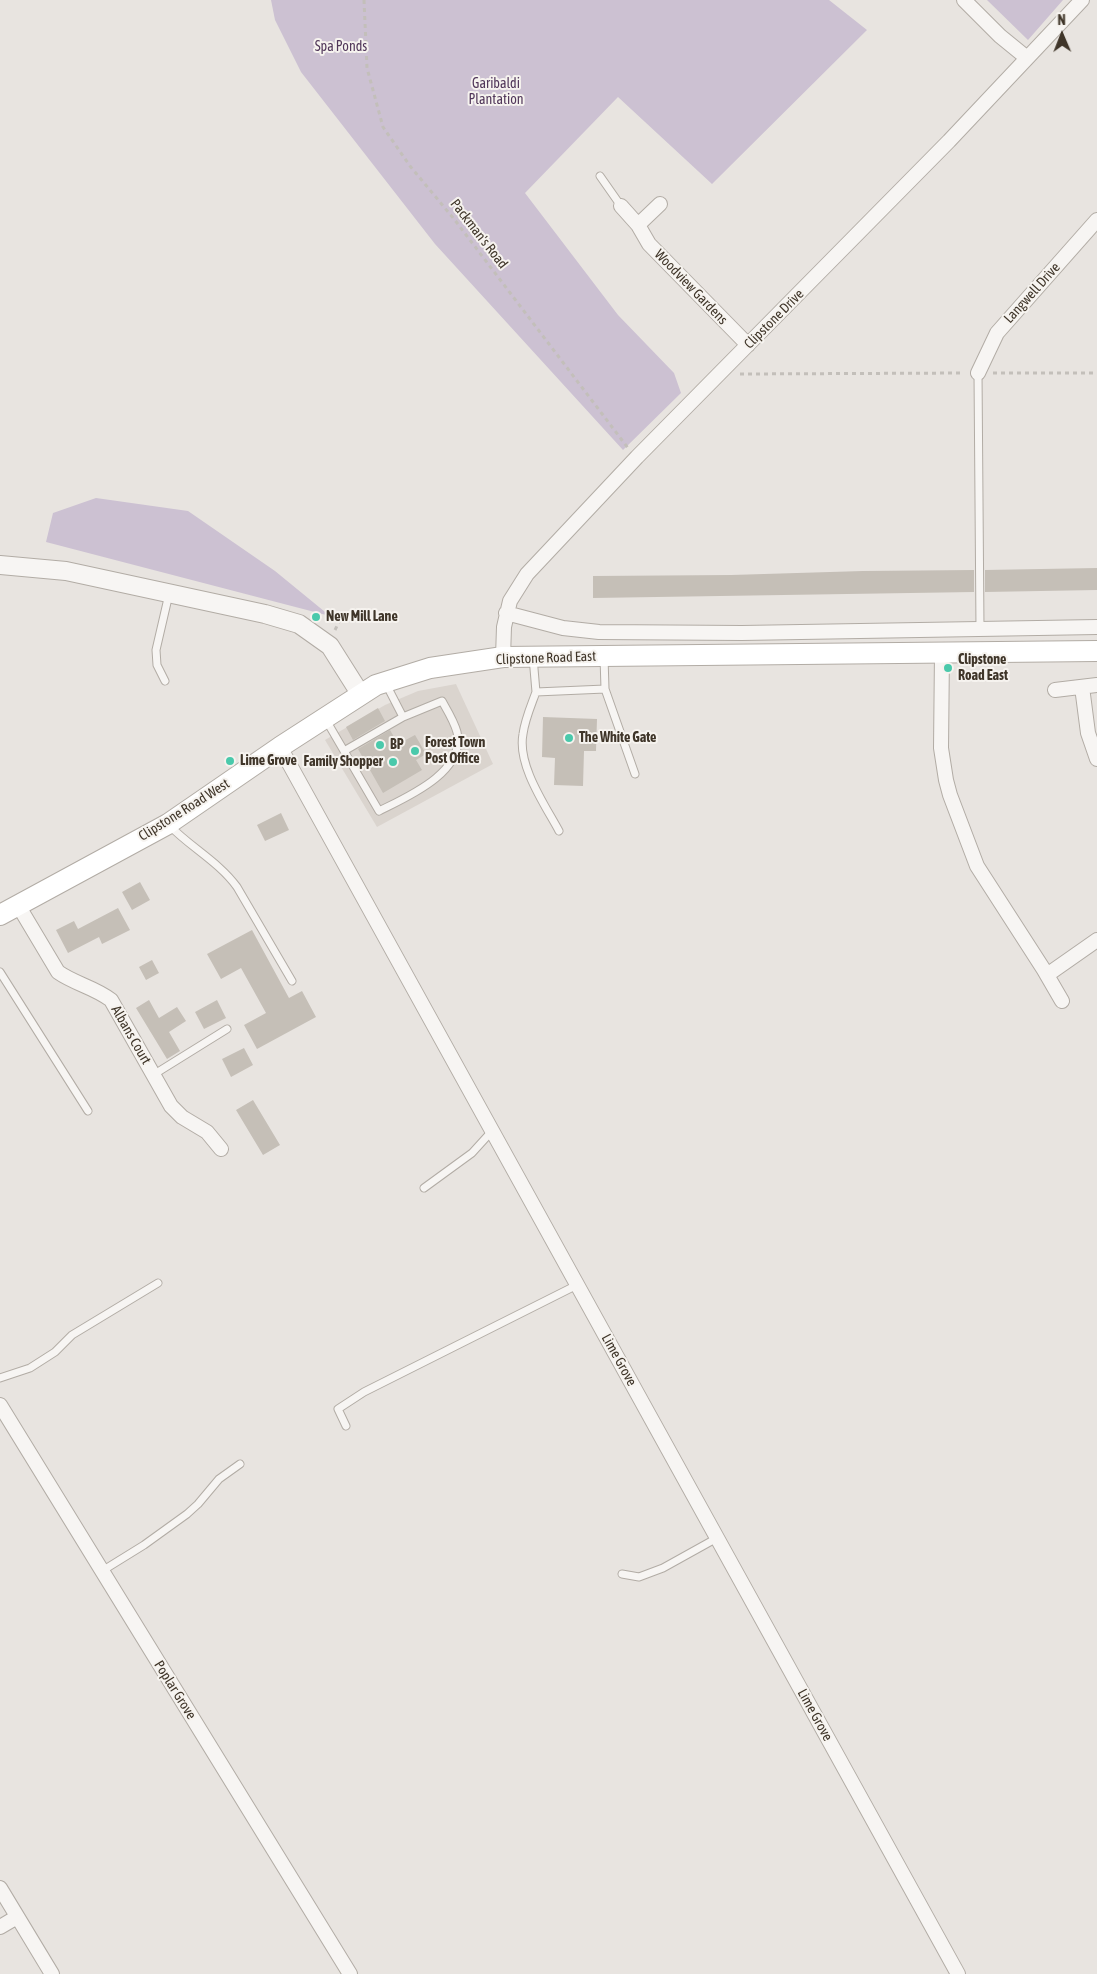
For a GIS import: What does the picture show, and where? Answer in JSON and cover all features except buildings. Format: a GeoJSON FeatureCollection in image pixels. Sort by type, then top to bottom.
{"type":"FeatureCollection","features":[{"type":"Feature","properties":{"kind":"main road","name":"Clipstone Road East"},"geometry":{"type":"LineString","coordinates":[[361,695],[385,682],[430,668],[503,657],[1097,651]]}},
{"type":"Feature","properties":{"kind":"main road","name":"Clipstone Road West"},"geometry":{"type":"LineString","coordinates":[[0,915],[168,824],[280,747],[361,695]]}},
{"type":"Feature","properties":{"kind":"street"},"geometry":{"type":"LineString","coordinates":[[964,0],[1000,36],[1027,58]]}},
{"type":"Feature","properties":{"kind":"street","name":"Clipstone Drive"},"geometry":{"type":"LineString","coordinates":[[503,657],[506,613],[510,601],[527,574],[637,457],[949,141],[1082,0]]}},
{"type":"Feature","properties":{"kind":"street"},"geometry":{"type":"LineString","coordinates":[[638,225],[660,204]]}},
{"type":"Feature","properties":{"kind":"street","name":"Woodview Gardens"},"geometry":{"type":"LineString","coordinates":[[621,206],[638,225],[649,244],[748,345]]}},
{"type":"Feature","properties":{"kind":"street","name":"Langwell Drive"},"geometry":{"type":"LineString","coordinates":[[978,373],[996,333],[1097,220]]}},
{"type":"Feature","properties":{"kind":"street"},"geometry":{"type":"LineString","coordinates":[[0,565],[66,571],[266,614],[299,624],[330,646],[361,695]]}},
{"type":"Feature","properties":{"kind":"street","name":"Clipstone Road East"},"geometry":{"type":"LineString","coordinates":[[506,613],[563,628],[599,632],[742,633],[1097,627]]}},
{"type":"Feature","properties":{"kind":"street"},"geometry":{"type":"LineString","coordinates":[[942,653],[941,748],[950,795],[977,866],[1047,975],[1062,1002]]}},
{"type":"Feature","properties":{"kind":"street"},"geometry":{"type":"LineString","coordinates":[[1055,690],[1097,685]]}},
{"type":"Feature","properties":{"kind":"street"},"geometry":{"type":"LineString","coordinates":[[1082,687],[1088,733],[1097,759]]}},
{"type":"Feature","properties":{"kind":"street","name":"Lime Grove"},"geometry":{"type":"LineString","coordinates":[[280,747],[958,1974]]}},
{"type":"Feature","properties":{"kind":"street","name":"Albans Court"},"geometry":{"type":"LineString","coordinates":[[18,905],[58,972],[69,979],[99,991],[110,1000],[171,1106],[182,1117],[208,1132],[221,1150]]}},
{"type":"Feature","properties":{"kind":"street"},"geometry":{"type":"LineString","coordinates":[[1047,975],[1097,940]]}},
{"type":"Feature","properties":{"kind":"street","name":"Poplar Grove"},"geometry":{"type":"LineString","coordinates":[[0,1406],[350,1974]]}},
{"type":"Feature","properties":{"kind":"street"},"geometry":{"type":"LineString","coordinates":[[0,1888],[52,1974]]}},
{"type":"Feature","properties":{"kind":"street"},"geometry":{"type":"LineString","coordinates":[[0,1927],[17,1917]]}},
{"type":"Feature","properties":{"kind":"lane"},"geometry":{"type":"LineString","coordinates":[[600,176],[621,206]]}},
{"type":"Feature","properties":{"kind":"lane"},"geometry":{"type":"LineString","coordinates":[[978,373],[980,629]]}},
{"type":"Feature","properties":{"kind":"lane"},"geometry":{"type":"LineString","coordinates":[[165,681],[157,665],[156,650],[169,594]]}},
{"type":"Feature","properties":{"kind":"lane"},"geometry":{"type":"LineString","coordinates":[[604,656],[605,689],[635,774]]}},
{"type":"Feature","properties":{"kind":"lane"},"geometry":{"type":"LineString","coordinates":[[533,657],[536,692],[522,735],[524,757],[532,780],[559,831]]}},
{"type":"Feature","properties":{"kind":"lane"},"geometry":{"type":"LineString","coordinates":[[385,682],[403,717]]}},
{"type":"Feature","properties":{"kind":"lane"},"geometry":{"type":"LineString","coordinates":[[536,692],[605,689]]}},
{"type":"Feature","properties":{"kind":"lane"},"geometry":{"type":"LineString","coordinates":[[324,718],[379,812],[425,786],[449,766],[455,757],[458,745],[457,732],[442,700],[403,717],[344,751]]}},
{"type":"Feature","properties":{"kind":"lane"},"geometry":{"type":"LineString","coordinates":[[168,824],[184,841],[229,875],[292,981]]}},
{"type":"Feature","properties":{"kind":"lane"},"geometry":{"type":"LineString","coordinates":[[0,972],[88,1111]]}},
{"type":"Feature","properties":{"kind":"lane"},"geometry":{"type":"LineString","coordinates":[[153,1075],[227,1029]]}},
{"type":"Feature","properties":{"kind":"lane"},"geometry":{"type":"LineString","coordinates":[[424,1188],[472,1153],[492,1131]]}},
{"type":"Feature","properties":{"kind":"lane"},"geometry":{"type":"LineString","coordinates":[[0,1378],[30,1368],[55,1352],[72,1335],[158,1283]]}},
{"type":"Feature","properties":{"kind":"lane"},"geometry":{"type":"LineString","coordinates":[[346,1426],[338,1409],[364,1392],[577,1285]]}},
{"type":"Feature","properties":{"kind":"lane"},"geometry":{"type":"LineString","coordinates":[[102,1571],[150,1541],[187,1514],[219,1479],[240,1464]]}},
{"type":"Feature","properties":{"kind":"lane"},"geometry":{"type":"LineString","coordinates":[[622,1574],[639,1577],[663,1568],[717,1538]]}},
{"type":"Feature","properties":{"kind":"path","name":"Packman's Road"},"geometry":{"type":"LineString","coordinates":[[364,0],[367,68],[383,127],[410,166],[454,219],[612,429],[637,457]]}},
{"type":"Feature","properties":{"kind":"path"},"geometry":{"type":"LineString","coordinates":[[720,374],[1097,373]]}},
{"type":"Feature","properties":{"kind":"path"},"geometry":{"type":"LineString","coordinates":[[326,643],[338,626],[342,608]]}},
{"type":"Feature","properties":{"kind":"shaded area"},"geometry":{"type":"Polygon","coordinates":[[[456,684],[493,764],[377,827],[325,740],[385,705],[418,691],[456,684]]]}},
{"type":"Feature","properties":{"kind":"green space","name":"Garibaldi Plantation"},"geometry":{"type":"Polygon","coordinates":[[[271,0],[829,0],[867,30],[712,184],[618,97],[525,193],[618,315],[674,373],[681,393],[623,450],[435,244],[301,72],[275,20],[271,0]]]}},
{"type":"Feature","properties":{"kind":"green space"},"geometry":{"type":"Polygon","coordinates":[[[987,0],[1063,0],[1028,40],[987,0]]]}},
{"type":"Feature","properties":{"kind":"green space"},"geometry":{"type":"Polygon","coordinates":[[[96,498],[188,511],[275,571],[330,616],[46,542],[53,513],[96,498]]]}},
{"type":"Feature","properties":{"kind":"place","name":"New Mill Lane"},"geometry":{"type":"Point","coordinates":[316,617]}},
{"type":"Feature","properties":{"kind":"place","name":"Clipstone Road East"},"geometry":{"type":"Point","coordinates":[948,668]}},
{"type":"Feature","properties":{"kind":"place","name":"The White Gate"},"geometry":{"type":"Point","coordinates":[569,738]}},
{"type":"Feature","properties":{"kind":"place","name":"BP"},"geometry":{"type":"Point","coordinates":[380,745]}},
{"type":"Feature","properties":{"kind":"place","name":"Forest Town Post Office"},"geometry":{"type":"Point","coordinates":[415,751]}},
{"type":"Feature","properties":{"kind":"place","name":"Lime Grove"},"geometry":{"type":"Point","coordinates":[230,761]}},
{"type":"Feature","properties":{"kind":"place","name":"Family Shopper"},"geometry":{"type":"Point","coordinates":[393,762]}},
{"type":"Feature","properties":{"kind":"park label","name":"Spa Ponds"},"geometry":{"type":"Point","coordinates":[341,47]}}]}
